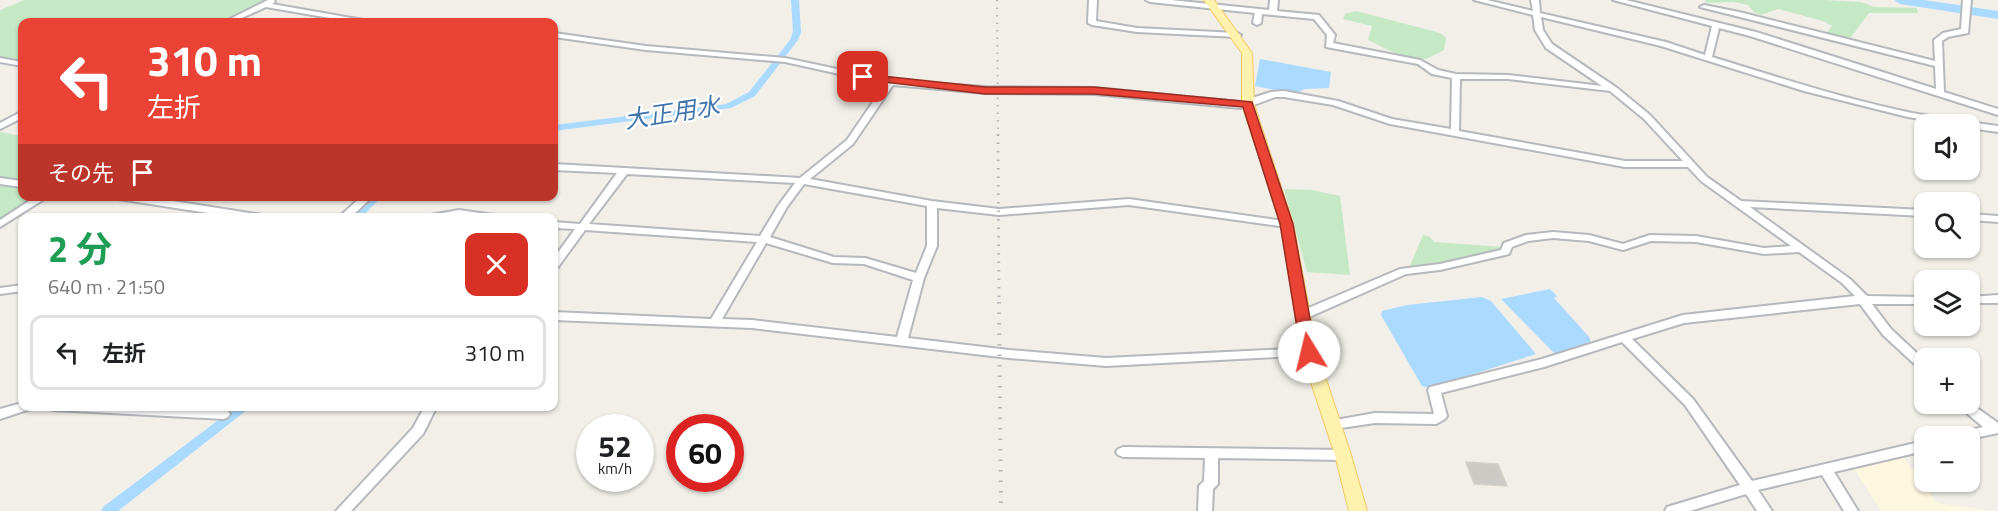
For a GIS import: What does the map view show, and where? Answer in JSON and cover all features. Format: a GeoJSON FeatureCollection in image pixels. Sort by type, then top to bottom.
{"type":"FeatureCollection","features":[{"type":"Feature","properties":{"kind":"main road"},"geometry":{"type":"LineString","coordinates":[[1211,2],[1237,35],[1248,60],[1248,104],[1287,224],[1309,352],[1344,455],[1358,511]]}},
{"type":"Feature","properties":{"kind":"street"},"geometry":{"type":"LineString","coordinates":[[237,18],[274,0]]}},
{"type":"Feature","properties":{"kind":"street"},"geometry":{"type":"LineString","coordinates":[[1093,0],[1092,23],[1137,30],[1237,35]]}},
{"type":"Feature","properties":{"kind":"street"},"geometry":{"type":"LineString","coordinates":[[1150,0],[1211,2],[1259,11],[1316,17],[1331,35],[1329,45],[1420,62],[1435,72],[1456,76],[1508,77],[1614,90]]}},
{"type":"Feature","properties":{"kind":"street"},"geometry":{"type":"LineString","coordinates":[[1273,12],[1274,0]]}},
{"type":"Feature","properties":{"kind":"street"},"geometry":{"type":"LineString","coordinates":[[1478,0],[1663,44],[1807,89],[1914,116]]}},
{"type":"Feature","properties":{"kind":"street"},"geometry":{"type":"LineString","coordinates":[[1535,0],[1539,30],[1549,46],[1614,90],[1654,124],[1704,179],[1846,281],[1864,300],[1887,332],[1914,357]]}},
{"type":"Feature","properties":{"kind":"street"},"geometry":{"type":"LineString","coordinates":[[1617,0],[1716,24],[1998,112]]}},
{"type":"Feature","properties":{"kind":"street"},"geometry":{"type":"LineString","coordinates":[[1698,0],[1716,24]]}},
{"type":"Feature","properties":{"kind":"street"},"geometry":{"type":"LineString","coordinates":[[265,5],[340,18]]}},
{"type":"Feature","properties":{"kind":"street"},"geometry":{"type":"LineString","coordinates":[[1940,93],[1937,64],[1938,40],[1946,35],[1965,31],[1966,6]]}},
{"type":"Feature","properties":{"kind":"street"},"geometry":{"type":"LineString","coordinates":[[1704,8],[1739,14],[1937,64]]}},
{"type":"Feature","properties":{"kind":"street"},"geometry":{"type":"LineString","coordinates":[[1257,23],[1259,11]]}},
{"type":"Feature","properties":{"kind":"street"},"geometry":{"type":"LineString","coordinates":[[1707,58],[1716,24]]}},
{"type":"Feature","properties":{"kind":"street"},"geometry":{"type":"LineString","coordinates":[[558,36],[646,48],[785,60],[889,82],[985,90],[1094,91],[1248,104],[1274,94],[1284,94],[1335,103],[1390,121],[1625,164],[1689,164]]}},
{"type":"Feature","properties":{"kind":"street"},"geometry":{"type":"LineString","coordinates":[[0,60],[18,63]]}},
{"type":"Feature","properties":{"kind":"street"},"geometry":{"type":"LineString","coordinates":[[1455,132],[1456,76]]}},
{"type":"Feature","properties":{"kind":"street"},"geometry":{"type":"LineString","coordinates":[[714,323],[802,181],[850,142],[889,82]]}},
{"type":"Feature","properties":{"kind":"street"},"geometry":{"type":"LineString","coordinates":[[0,126],[18,117]]}},
{"type":"Feature","properties":{"kind":"street"},"geometry":{"type":"LineString","coordinates":[[1980,126],[1998,129]]}},
{"type":"Feature","properties":{"kind":"street"},"geometry":{"type":"LineString","coordinates":[[558,167],[802,181],[932,204],[1010,213],[1128,202],[1287,224]]}},
{"type":"Feature","properties":{"kind":"street"},"geometry":{"type":"LineString","coordinates":[[558,261],[624,171]]}},
{"type":"Feature","properties":{"kind":"street"},"geometry":{"type":"LineString","coordinates":[[0,181],[18,183]]}},
{"type":"Feature","properties":{"kind":"street"},"geometry":{"type":"LineString","coordinates":[[0,224],[36,201]]}},
{"type":"Feature","properties":{"kind":"street"},"geometry":{"type":"LineString","coordinates":[[151,201],[230,213]]}},
{"type":"Feature","properties":{"kind":"street"},"geometry":{"type":"LineString","coordinates":[[349,213],[362,201]]}},
{"type":"Feature","properties":{"kind":"street"},"geometry":{"type":"LineString","coordinates":[[901,342],[932,246],[932,204]]}},
{"type":"Feature","properties":{"kind":"street"},"geometry":{"type":"LineString","coordinates":[[1740,204],[1914,213]]}},
{"type":"Feature","properties":{"kind":"street"},"geometry":{"type":"LineString","coordinates":[[1980,218],[1998,219]]}},
{"type":"Feature","properties":{"kind":"street"},"geometry":{"type":"LineString","coordinates":[[558,225],[764,239],[832,260],[865,261],[920,278]]}},
{"type":"Feature","properties":{"kind":"street"},"geometry":{"type":"LineString","coordinates":[[1302,315],[1404,271],[1440,267],[1505,252],[1508,245],[1526,238],[1553,235],[1589,238],[1623,247],[1650,238],[1696,239],[1764,251],[1803,249]]}},
{"type":"Feature","properties":{"kind":"street"},"geometry":{"type":"LineString","coordinates":[[0,291],[18,289]]}},
{"type":"Feature","properties":{"kind":"street"},"geometry":{"type":"LineString","coordinates":[[1980,300],[1998,299]]}},
{"type":"Feature","properties":{"kind":"street"},"geometry":{"type":"LineString","coordinates":[[1334,424],[1375,418],[1436,419],[1441,416],[1434,390],[1544,363],[1683,319],[1864,300],[1914,300]]}},
{"type":"Feature","properties":{"kind":"street"},"geometry":{"type":"LineString","coordinates":[[558,316],[752,324],[901,342],[1106,362],[1309,352]]}},
{"type":"Feature","properties":{"kind":"street"},"geometry":{"type":"LineString","coordinates":[[1624,338],[1689,402],[1765,511]]}},
{"type":"Feature","properties":{"kind":"street"},"geometry":{"type":"LineString","coordinates":[[0,414],[18,408]]}},
{"type":"Feature","properties":{"kind":"street"},"geometry":{"type":"LineString","coordinates":[[160,411],[224,414]]}},
{"type":"Feature","properties":{"kind":"street"},"geometry":{"type":"LineString","coordinates":[[343,511],[418,431],[428,411]]}},
{"type":"Feature","properties":{"kind":"street"},"geometry":{"type":"LineString","coordinates":[[1977,414],[1997,428]]}},
{"type":"Feature","properties":{"kind":"street"},"geometry":{"type":"LineString","coordinates":[[1980,432],[1997,428]]}},
{"type":"Feature","properties":{"kind":"street"},"geometry":{"type":"LineString","coordinates":[[1672,511],[1750,487],[1914,448]]}},
{"type":"Feature","properties":{"kind":"street"},"geometry":{"type":"LineString","coordinates":[[1124,452],[1344,455]]}},
{"type":"Feature","properties":{"kind":"street"},"geometry":{"type":"LineString","coordinates":[[1205,511],[1206,486],[1211,484],[1212,453]]}},
{"type":"Feature","properties":{"kind":"street"},"geometry":{"type":"LineString","coordinates":[[1826,470],[1851,511]]}},
{"type":"Feature","properties":{"kind":"shaded area"},"geometry":{"type":"Polygon","coordinates":[[[1902,455],[1914,471],[1914,492],[1929,492],[1937,503],[1993,511],[1881,511],[1853,467],[1902,455]]]}},
{"type":"Feature","properties":{"kind":"green space"},"geometry":{"type":"Polygon","coordinates":[[[25,0],[271,0],[233,18],[18,18],[18,60],[0,58],[0,10],[25,0]]]}},
{"type":"Feature","properties":{"kind":"green space"},"geometry":{"type":"Polygon","coordinates":[[[1704,0],[1861,2],[1874,7],[1917,8],[1918,13],[1869,13],[1845,45],[1830,42],[1825,35],[1832,26],[1823,21],[1778,9],[1761,15],[1754,12],[1748,5],[1734,2],[1707,3],[1704,0]]]}},
{"type":"Feature","properties":{"kind":"green space"},"geometry":{"type":"Polygon","coordinates":[[[1356,11],[1440,33],[1446,38],[1444,50],[1426,59],[1407,59],[1368,40],[1372,26],[1343,19],[1345,14],[1356,11]]]}},
{"type":"Feature","properties":{"kind":"green space"},"geometry":{"type":"Polygon","coordinates":[[[0,132],[18,135],[18,180],[0,178],[0,132]]]}},
{"type":"Feature","properties":{"kind":"green space"},"geometry":{"type":"Polygon","coordinates":[[[0,183],[18,185],[18,201],[35,201],[0,222],[0,183]]]}},
{"type":"Feature","properties":{"kind":"green space"},"geometry":{"type":"Polygon","coordinates":[[[1284,189],[1312,190],[1340,196],[1350,275],[1307,272],[1284,189]]]}},
{"type":"Feature","properties":{"kind":"green space"},"geometry":{"type":"Polygon","coordinates":[[[1423,235],[1430,237],[1434,242],[1503,247],[1500,251],[1439,265],[1409,268],[1423,235]]]}},
{"type":"Feature","properties":{"kind":"water"},"geometry":{"type":"Polygon","coordinates":[[[1260,59],[1331,72],[1329,88],[1305,89],[1294,94],[1255,86],[1260,59]]]}},
{"type":"Feature","properties":{"kind":"water"},"geometry":{"type":"Polygon","coordinates":[[[1550,289],[1557,296],[1554,298],[1590,338],[1590,342],[1556,355],[1501,299],[1550,289]]]}},
{"type":"Feature","properties":{"kind":"water"},"geometry":{"type":"Polygon","coordinates":[[[1482,297],[1491,301],[1536,354],[1430,388],[1422,386],[1381,315],[1382,311],[1407,305],[1482,297]]]}},
{"type":"Feature","properties":{"kind":"building"},"geometry":{"type":"Polygon","coordinates":[[[1466,462],[1498,464],[1507,486],[1474,484],[1466,462]]]}},
{"type":"Feature","properties":{"kind":"waterway","name":"大正用水"},"geometry":{"type":"LineString","coordinates":[[558,127],[728,106],[752,94],[794,40],[797,32],[795,0]]}},
{"type":"Feature","properties":{"kind":"waterway"},"geometry":{"type":"LineString","coordinates":[[1900,0],[1998,15]]}},
{"type":"Feature","properties":{"kind":"waterway","name":"大正用水"},"geometry":{"type":"LineString","coordinates":[[359,213],[372,201]]}},
{"type":"Feature","properties":{"kind":"waterway","name":"大正用水"},"geometry":{"type":"LineString","coordinates":[[108,511],[239,411]]}},
{"type":"Feature","properties":{"kind":"railway"},"geometry":{"type":"LineString","coordinates":[[997,0],[998,136]]}},
{"type":"Feature","properties":{"kind":"railway"},"geometry":{"type":"LineString","coordinates":[[998,134],[999,304]]}},
{"type":"Feature","properties":{"kind":"railway"},"geometry":{"type":"LineString","coordinates":[[999,302],[1001,511]]}},
{"type":"Feature","properties":{"kind":"route"},"geometry":{"type":"LineString","coordinates":[[863,77],[889,82],[985,90],[1094,91],[1248,104],[1287,224],[1309,352]]}}]}
